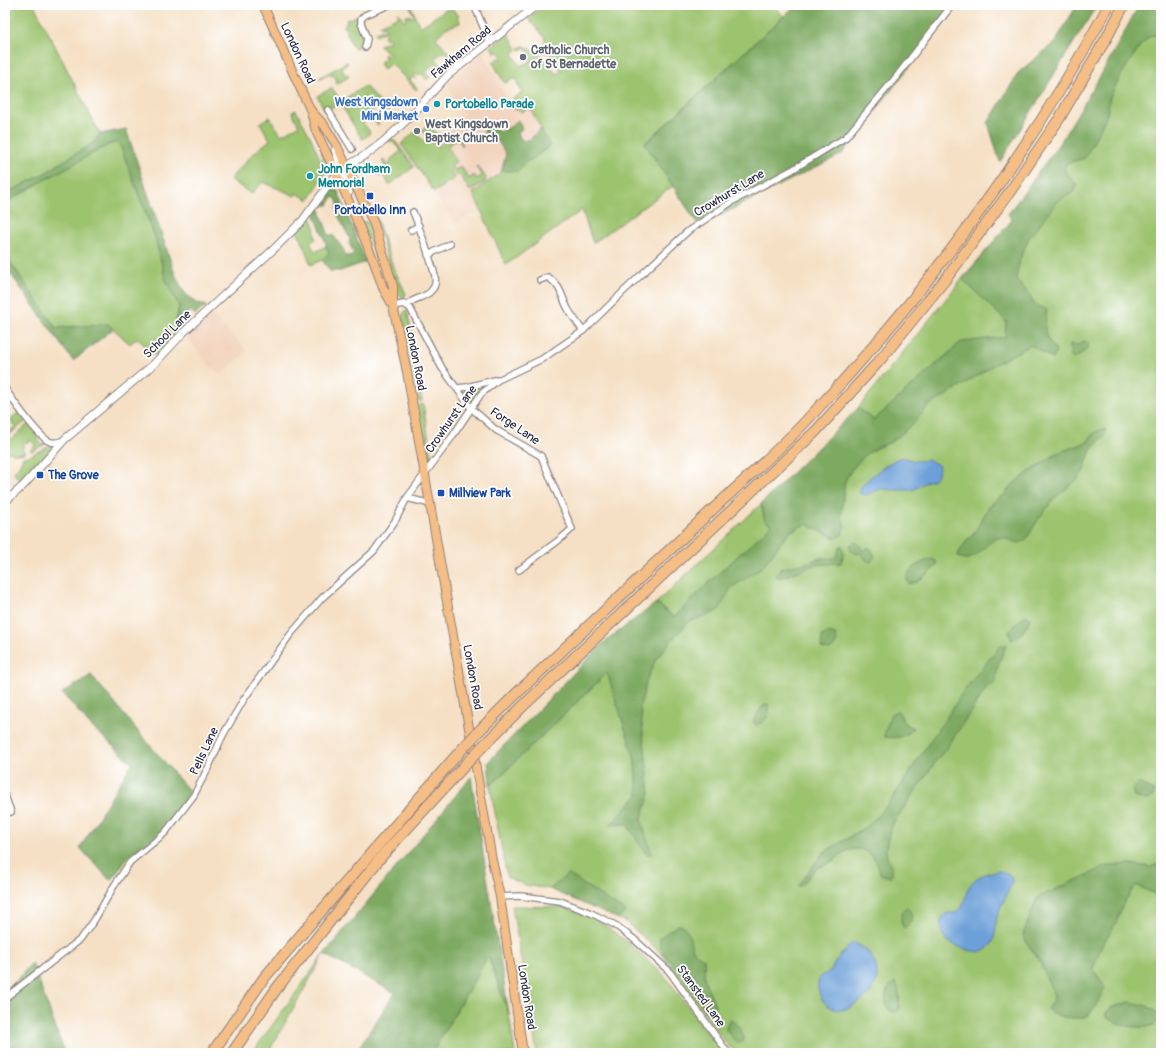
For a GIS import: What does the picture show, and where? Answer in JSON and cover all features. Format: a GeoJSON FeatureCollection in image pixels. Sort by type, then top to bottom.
{"type":"FeatureCollection","features":[{"type":"Feature","properties":{"kind":"highway"},"geometry":{"type":"LineString","coordinates":[[212,1053],[264,978],[463,748],[516,694],[806,421],[867,353],[938,267],[1001,179],[1049,108],[1109,5]]}},
{"type":"Feature","properties":{"kind":"highway"},"geometry":{"type":"LineString","coordinates":[[232,1053],[277,988],[381,857],[466,764],[525,704],[816,431],[880,360],[948,276],[1011,190],[1059,119],[1124,5]]}},
{"type":"Feature","properties":{"kind":"main road","name":"London Road"},"geometry":{"type":"LineString","coordinates":[[263,5],[311,111],[320,123],[341,169],[355,218],[373,259],[383,288],[393,306]]}},
{"type":"Feature","properties":{"kind":"main road","name":"London Road"},"geometry":{"type":"LineString","coordinates":[[320,123],[316,131],[369,213],[382,248],[393,286],[393,306],[426,473],[492,860],[500,897],[523,1053]]}},
{"type":"Feature","properties":{"kind":"street"},"geometry":{"type":"LineString","coordinates":[[365,47],[367,40],[361,19],[365,15],[389,5]]}},
{"type":"Feature","properties":{"kind":"street"},"geometry":{"type":"LineString","coordinates":[[474,5],[490,43]]}},
{"type":"Feature","properties":{"kind":"street","name":"Fawkham Road"},"geometry":{"type":"LineString","coordinates":[[341,169],[367,154],[384,141],[408,119],[447,76],[537,5]]}},
{"type":"Feature","properties":{"kind":"street","name":"Crowhurst Lane"},"geometry":{"type":"LineString","coordinates":[[426,473],[481,394],[498,380],[542,359],[583,331],[688,231],[733,201],[792,170],[846,137],[897,76],[952,5]]}},
{"type":"Feature","properties":{"kind":"street"},"geometry":{"type":"LineString","coordinates":[[320,123],[329,112],[352,149]]}},
{"type":"Feature","properties":{"kind":"street","name":"School Lane"},"geometry":{"type":"LineString","coordinates":[[5,502],[40,468],[65,439],[154,364],[184,332],[276,247],[303,220],[341,169]]}},
{"type":"Feature","properties":{"kind":"street"},"geometry":{"type":"LineString","coordinates":[[393,306],[402,304],[407,305],[429,293],[435,286],[435,276],[413,212]]}},
{"type":"Feature","properties":{"kind":"street"},"geometry":{"type":"LineString","coordinates":[[411,230],[419,226]]}},
{"type":"Feature","properties":{"kind":"street"},"geometry":{"type":"LineString","coordinates":[[428,255],[450,244]]}},
{"type":"Feature","properties":{"kind":"street"},"geometry":{"type":"LineString","coordinates":[[540,280],[548,277],[555,283],[562,293],[568,309],[583,331]]}},
{"type":"Feature","properties":{"kind":"street","name":"Forge Lane"},"geometry":{"type":"LineString","coordinates":[[407,305],[413,312],[442,368],[471,408],[496,430],[541,456],[572,529],[519,570]]}},
{"type":"Feature","properties":{"kind":"street","name":"Crowhurst Lane"},"geometry":{"type":"LineString","coordinates":[[457,388],[498,380]]}},
{"type":"Feature","properties":{"kind":"street"},"geometry":{"type":"LineString","coordinates":[[5,389],[31,424],[46,439],[51,442],[59,442],[65,439]]}},
{"type":"Feature","properties":{"kind":"street","name":"Pells Lane"},"geometry":{"type":"LineString","coordinates":[[5,998],[81,939],[130,862],[165,833],[194,795],[223,735],[244,699],[285,641],[322,598],[374,551],[395,521],[407,498],[426,473]]}},
{"type":"Feature","properties":{"kind":"street"},"geometry":{"type":"LineString","coordinates":[[407,498],[431,504]]}},
{"type":"Feature","properties":{"kind":"street"},"geometry":{"type":"LineString","coordinates":[[5,796],[11,812]]}},
{"type":"Feature","properties":{"kind":"street","name":"Stansted Lane"},"geometry":{"type":"LineString","coordinates":[[500,897],[520,896],[560,902],[591,913],[615,925],[635,940],[669,971],[728,1053]]}},
{"type":"Feature","properties":{"kind":"shaded area"},"geometry":{"type":"Polygon","coordinates":[[[483,53],[509,101],[523,94],[546,139],[506,265],[481,209],[455,224],[417,167],[430,139],[463,114],[447,83],[483,53]]]}},
{"type":"Feature","properties":{"kind":"shaded area"},"geometry":{"type":"Polygon","coordinates":[[[211,313],[247,351],[221,375],[209,365],[186,335],[205,320],[211,313]]]}},
{"type":"Feature","properties":{"kind":"green space"},"geometry":{"type":"Polygon","coordinates":[[[5,5],[34,5],[100,134],[93,143],[40,176],[5,194],[5,5]]]}},
{"type":"Feature","properties":{"kind":"green space"},"geometry":{"type":"Polygon","coordinates":[[[544,5],[773,5],[784,16],[645,143],[673,186],[593,243],[582,210],[506,265],[473,193],[500,173],[502,169],[505,171],[522,165],[550,146],[530,108],[521,112],[518,109],[514,110],[509,101],[522,93],[515,78],[505,83],[503,81],[493,62],[499,58],[500,60],[502,59],[498,51],[495,53],[491,47],[508,33],[517,49],[513,54],[520,66],[526,63],[527,64],[532,59],[525,47],[520,50],[519,48],[524,46],[540,54],[556,74],[562,71],[545,51],[545,38],[528,18],[544,5]]]}},
{"type":"Feature","properties":{"kind":"green space"},"geometry":{"type":"Polygon","coordinates":[[[796,5],[957,5],[842,154],[699,226],[645,144],[796,5]]]}},
{"type":"Feature","properties":{"kind":"green space"},"geometry":{"type":"Polygon","coordinates":[[[1077,5],[1097,5],[1000,162],[988,123],[1019,72],[1055,42],[1077,5]]]}},
{"type":"Feature","properties":{"kind":"green space"},"geometry":{"type":"Polygon","coordinates":[[[1139,5],[1161,5],[1161,30],[1159,34],[1150,36],[1140,46],[1121,75],[1110,97],[1107,115],[1085,158],[1067,163],[1064,169],[1077,185],[1074,192],[1058,201],[1029,238],[1020,259],[1016,279],[1028,293],[1034,304],[1047,310],[1045,327],[1049,341],[1056,351],[1053,359],[1031,345],[997,363],[928,406],[916,421],[900,435],[889,443],[876,448],[863,457],[852,469],[845,481],[841,516],[845,526],[842,535],[835,538],[806,524],[789,532],[762,567],[731,588],[719,610],[690,621],[656,659],[647,679],[640,706],[650,794],[641,820],[652,854],[646,854],[627,824],[610,825],[638,795],[634,756],[607,673],[490,786],[488,762],[601,645],[656,603],[674,617],[721,571],[772,525],[765,521],[761,504],[858,408],[874,420],[961,342],[1005,337],[1006,321],[962,279],[1012,220],[1008,214],[1061,141],[1101,75],[1139,5]]]}},
{"type":"Feature","properties":{"kind":"green space"},"geometry":{"type":"Polygon","coordinates":[[[1161,5],[1161,1053],[738,1053],[728,1046],[662,954],[626,922],[550,889],[525,885],[507,877],[490,786],[607,673],[673,616],[656,603],[761,504],[765,521],[832,481],[830,446],[858,408],[962,279],[1012,220],[1161,5]]]}},
{"type":"Feature","properties":{"kind":"green space"},"geometry":{"type":"Polygon","coordinates":[[[411,6],[420,27],[447,9],[448,11],[452,8],[457,15],[458,14],[460,23],[446,28],[436,38],[452,55],[450,57],[445,51],[435,58],[441,65],[438,68],[434,64],[426,72],[430,77],[427,80],[421,73],[418,76],[416,74],[414,75],[416,79],[413,77],[410,80],[417,88],[416,90],[391,63],[384,69],[380,64],[382,60],[384,61],[386,58],[384,57],[385,53],[389,55],[390,53],[380,47],[380,45],[390,41],[389,38],[386,39],[384,35],[387,33],[386,31],[376,35],[375,33],[386,28],[385,26],[381,27],[379,25],[399,16],[397,12],[404,21],[406,20],[405,17],[410,15],[411,18],[414,17],[410,7],[411,6]]]}},
{"type":"Feature","properties":{"kind":"green space"},"geometry":{"type":"Polygon","coordinates":[[[362,14],[364,37],[358,43],[358,47],[354,48],[344,26],[347,22],[346,20],[362,14]]]}},
{"type":"Feature","properties":{"kind":"green space"},"geometry":{"type":"Polygon","coordinates":[[[347,62],[348,63],[342,68],[345,75],[347,74],[349,77],[337,84],[335,82],[337,80],[330,74],[320,79],[319,78],[347,62]]]}},
{"type":"Feature","properties":{"kind":"green space"},"geometry":{"type":"Polygon","coordinates":[[[365,86],[389,112],[382,106],[379,108],[375,104],[371,108],[372,110],[369,113],[379,124],[378,125],[371,116],[363,123],[370,134],[362,139],[340,103],[325,111],[317,96],[332,88],[341,101],[365,86]]]}},
{"type":"Feature","properties":{"kind":"green space"},"geometry":{"type":"Polygon","coordinates":[[[296,110],[312,140],[321,162],[323,160],[321,152],[326,158],[329,166],[309,200],[296,193],[295,196],[263,182],[251,194],[230,179],[255,152],[270,140],[260,123],[270,117],[281,135],[299,126],[292,112],[296,110]]]}},
{"type":"Feature","properties":{"kind":"green space"},"geometry":{"type":"Polygon","coordinates":[[[518,120],[522,129],[518,132],[520,138],[524,141],[530,139],[541,129],[550,146],[524,164],[519,171],[505,171],[502,169],[506,154],[498,141],[484,134],[485,126],[492,125],[500,132],[510,127],[518,120]]]}},
{"type":"Feature","properties":{"kind":"green space"},"geometry":{"type":"Polygon","coordinates":[[[430,125],[437,134],[430,139],[422,130],[430,125]]]}},
{"type":"Feature","properties":{"kind":"green space"},"geometry":{"type":"Polygon","coordinates":[[[126,129],[175,274],[184,292],[197,304],[200,303],[206,306],[195,315],[191,311],[180,321],[183,326],[181,331],[176,323],[179,306],[166,281],[155,237],[121,148],[117,142],[108,145],[5,203],[5,194],[40,176],[93,143],[100,134],[126,129]]]}},
{"type":"Feature","properties":{"kind":"green space"},"geometry":{"type":"Polygon","coordinates":[[[415,132],[425,143],[430,139],[439,147],[446,137],[456,132],[463,145],[462,146],[458,139],[447,146],[457,161],[451,166],[454,169],[451,171],[455,178],[434,192],[401,144],[415,132]]]}},
{"type":"Feature","properties":{"kind":"green space"},"geometry":{"type":"Polygon","coordinates":[[[393,139],[396,142],[414,167],[389,185],[385,177],[378,175],[386,169],[382,161],[384,159],[389,165],[391,162],[390,160],[401,151],[393,142],[388,141],[393,139]]]}},
{"type":"Feature","properties":{"kind":"green space"},"geometry":{"type":"Polygon","coordinates":[[[117,142],[121,148],[155,237],[166,281],[179,306],[176,323],[181,331],[156,356],[137,338],[130,344],[108,324],[56,328],[5,255],[5,203],[108,145],[117,142]]]}},
{"type":"Feature","properties":{"kind":"green space"},"geometry":{"type":"Polygon","coordinates":[[[461,166],[469,179],[474,175],[477,179],[482,175],[476,167],[478,166],[486,178],[485,182],[470,191],[460,175],[457,175],[454,171],[461,166]]]}},
{"type":"Feature","properties":{"kind":"green space"},"geometry":{"type":"Polygon","coordinates":[[[332,190],[338,191],[366,262],[340,271],[330,271],[322,260],[329,253],[313,211],[317,206],[320,207],[329,236],[333,235],[346,256],[350,256],[354,253],[349,243],[350,239],[338,215],[338,203],[335,197],[332,198],[328,205],[322,206],[319,203],[326,194],[332,190]]]}},
{"type":"Feature","properties":{"kind":"green space"},"geometry":{"type":"Polygon","coordinates":[[[376,217],[393,266],[406,294],[404,298],[397,293],[376,217]]]}},
{"type":"Feature","properties":{"kind":"green space"},"geometry":{"type":"Polygon","coordinates":[[[311,218],[314,224],[316,239],[310,242],[315,252],[326,246],[329,253],[322,260],[311,265],[301,238],[296,231],[311,218]]]}},
{"type":"Feature","properties":{"kind":"green space"},"geometry":{"type":"Polygon","coordinates":[[[360,222],[368,222],[385,275],[360,222]]]}},
{"type":"Feature","properties":{"kind":"green space"},"geometry":{"type":"Polygon","coordinates":[[[5,255],[56,328],[108,324],[113,329],[73,361],[5,266],[5,255]]]}},
{"type":"Feature","properties":{"kind":"green space"},"geometry":{"type":"Polygon","coordinates":[[[407,310],[422,401],[420,402],[417,400],[402,316],[407,310]]]}},
{"type":"Feature","properties":{"kind":"green space"},"geometry":{"type":"Polygon","coordinates":[[[1084,341],[1088,343],[1088,348],[1074,359],[1070,356],[1070,344],[1078,345],[1084,341]]]}},
{"type":"Feature","properties":{"kind":"green space"},"geometry":{"type":"Polygon","coordinates":[[[489,384],[472,403],[469,402],[462,392],[463,390],[489,384]]]}},
{"type":"Feature","properties":{"kind":"green space"},"geometry":{"type":"Polygon","coordinates":[[[423,404],[432,459],[429,462],[427,461],[418,409],[419,405],[423,404]]]}},
{"type":"Feature","properties":{"kind":"green space"},"geometry":{"type":"Polygon","coordinates":[[[19,412],[26,421],[8,436],[12,439],[28,424],[39,436],[37,439],[43,445],[45,443],[44,440],[47,443],[32,451],[30,450],[35,445],[30,440],[23,444],[25,446],[22,449],[25,452],[17,454],[5,451],[5,428],[8,432],[15,427],[10,419],[19,412]]]}},
{"type":"Feature","properties":{"kind":"green space"},"geometry":{"type":"Polygon","coordinates":[[[1106,429],[1104,436],[1091,450],[1083,472],[1079,478],[1055,498],[1039,518],[1026,540],[1019,543],[1004,538],[998,538],[993,540],[975,556],[965,559],[959,557],[958,554],[967,540],[973,535],[989,507],[1004,495],[1014,483],[1057,453],[1088,442],[1095,432],[1106,429]]]}},
{"type":"Feature","properties":{"kind":"green space"},"geometry":{"type":"Polygon","coordinates":[[[53,444],[55,445],[24,481],[21,481],[15,475],[14,471],[19,466],[23,457],[29,456],[53,444]]]}},
{"type":"Feature","properties":{"kind":"green space"},"geometry":{"type":"Polygon","coordinates":[[[856,542],[860,545],[863,551],[868,548],[871,549],[875,556],[871,562],[866,560],[860,553],[857,554],[851,551],[850,545],[856,542]]]}},
{"type":"Feature","properties":{"kind":"green space"},"geometry":{"type":"Polygon","coordinates":[[[842,545],[844,554],[841,563],[814,565],[780,578],[776,576],[781,568],[808,563],[821,558],[834,558],[842,545]]]}},
{"type":"Feature","properties":{"kind":"green space"},"geometry":{"type":"Polygon","coordinates":[[[933,559],[937,562],[937,566],[917,582],[909,584],[907,580],[910,571],[919,564],[933,559]]]}},
{"type":"Feature","properties":{"kind":"green space"},"geometry":{"type":"Polygon","coordinates":[[[1024,616],[1028,616],[1030,618],[1027,625],[1020,635],[1011,640],[1009,631],[1024,616]]]}},
{"type":"Feature","properties":{"kind":"green space"},"geometry":{"type":"Polygon","coordinates":[[[831,633],[836,636],[837,641],[835,646],[830,650],[821,648],[822,636],[831,633]]]}},
{"type":"Feature","properties":{"kind":"green space"},"geometry":{"type":"Polygon","coordinates":[[[1001,645],[1006,645],[997,669],[996,681],[987,687],[946,749],[938,758],[894,822],[889,834],[886,849],[888,860],[892,869],[892,874],[890,877],[880,874],[879,868],[873,857],[858,849],[843,853],[833,861],[818,868],[800,887],[798,886],[823,853],[869,825],[890,802],[960,696],[1001,645]]]}},
{"type":"Feature","properties":{"kind":"green space"},"geometry":{"type":"Polygon","coordinates":[[[91,675],[191,793],[163,830],[127,858],[111,881],[80,848],[132,763],[91,726],[62,693],[91,675]]]}},
{"type":"Feature","properties":{"kind":"green space"},"geometry":{"type":"Polygon","coordinates":[[[768,704],[769,711],[767,717],[765,720],[756,725],[753,722],[759,711],[764,705],[768,704]]]}},
{"type":"Feature","properties":{"kind":"green space"},"geometry":{"type":"Polygon","coordinates":[[[898,711],[903,722],[913,728],[901,737],[885,737],[884,735],[891,714],[898,711]]]}},
{"type":"Feature","properties":{"kind":"green space"},"geometry":{"type":"Polygon","coordinates":[[[471,777],[509,1014],[488,956],[432,1053],[355,1053],[395,993],[324,954],[471,777]]]}},
{"type":"Feature","properties":{"kind":"green space"},"geometry":{"type":"Polygon","coordinates":[[[1139,783],[1155,792],[1152,797],[1146,800],[1134,797],[1133,789],[1139,783]]]}},
{"type":"Feature","properties":{"kind":"green space"},"geometry":{"type":"Polygon","coordinates":[[[1161,863],[1161,897],[1136,885],[1124,902],[1116,923],[1101,947],[1093,969],[1105,987],[1095,1007],[1086,1018],[1060,1016],[1047,1009],[1053,1000],[1054,995],[1040,962],[1023,935],[1037,898],[1107,866],[1131,864],[1151,867],[1161,863]]]}},
{"type":"Feature","properties":{"kind":"green space"},"geometry":{"type":"Polygon","coordinates":[[[568,874],[626,912],[618,919],[550,889],[568,874]]]}},
{"type":"Feature","properties":{"kind":"green space"},"geometry":{"type":"Polygon","coordinates":[[[512,906],[562,907],[595,918],[630,944],[665,976],[723,1053],[537,1053],[512,906]]]}},
{"type":"Feature","properties":{"kind":"green space"},"geometry":{"type":"Polygon","coordinates":[[[907,908],[912,915],[912,918],[909,924],[904,928],[901,918],[902,912],[907,908]]]}},
{"type":"Feature","properties":{"kind":"green space"},"geometry":{"type":"Polygon","coordinates":[[[678,925],[686,928],[694,951],[697,955],[704,959],[704,975],[707,987],[715,1005],[713,1011],[706,1012],[688,982],[663,953],[660,937],[678,925]]]}},
{"type":"Feature","properties":{"kind":"green space"},"geometry":{"type":"Polygon","coordinates":[[[324,954],[268,1053],[252,1053],[324,954]]]}},
{"type":"Feature","properties":{"kind":"green space"},"geometry":{"type":"Polygon","coordinates":[[[488,956],[509,1014],[515,1053],[432,1053],[488,956]]]}},
{"type":"Feature","properties":{"kind":"green space"},"geometry":{"type":"Polygon","coordinates":[[[32,963],[65,1053],[5,1053],[5,993],[32,963]]]}},
{"type":"Feature","properties":{"kind":"green space"},"geometry":{"type":"Polygon","coordinates":[[[895,982],[899,992],[899,1010],[896,1012],[890,1011],[886,1004],[887,991],[895,982]]]}},
{"type":"Feature","properties":{"kind":"green space"},"geometry":{"type":"Polygon","coordinates":[[[1128,1002],[1152,1008],[1161,1019],[1156,1024],[1150,1026],[1134,1027],[1126,1026],[1106,1017],[1106,1012],[1111,1008],[1128,1002]]]}},
{"type":"Feature","properties":{"kind":"green space"},"geometry":{"type":"Polygon","coordinates":[[[730,1019],[742,1032],[744,1038],[741,1042],[737,1043],[726,1030],[730,1019]]]}},
{"type":"Feature","properties":{"kind":"water"},"geometry":{"type":"Polygon","coordinates":[[[902,457],[915,461],[929,460],[937,464],[939,467],[938,474],[934,479],[913,490],[881,489],[866,495],[860,494],[860,489],[867,480],[892,461],[902,457]]]}},
{"type":"Feature","properties":{"kind":"water"},"geometry":{"type":"Polygon","coordinates":[[[998,871],[1008,873],[1012,882],[997,917],[994,939],[990,946],[979,952],[965,949],[946,940],[941,926],[943,916],[948,913],[955,913],[960,909],[964,903],[968,889],[974,881],[982,875],[998,871]]]}},
{"type":"Feature","properties":{"kind":"water"},"geometry":{"type":"Polygon","coordinates":[[[852,943],[863,947],[873,959],[876,966],[876,980],[870,993],[864,998],[847,1009],[835,1009],[829,1007],[820,995],[818,988],[819,980],[824,974],[828,973],[832,969],[837,959],[852,943]]]}},
{"type":"Feature","properties":{"kind":"place","name":"Catholic Church of St Bernadette"},"geometry":{"type":"Point","coordinates":[523,57]}},
{"type":"Feature","properties":{"kind":"place","name":"Portobello Parade"},"geometry":{"type":"Point","coordinates":[437,104]}},
{"type":"Feature","properties":{"kind":"place","name":"West Kingsdown Mini Market"},"geometry":{"type":"Point","coordinates":[426,109]}},
{"type":"Feature","properties":{"kind":"place","name":"West Kingsdown Baptist Church"},"geometry":{"type":"Point","coordinates":[417,131]}},
{"type":"Feature","properties":{"kind":"place","name":"John Fordham Memorial"},"geometry":{"type":"Point","coordinates":[310,176]}},
{"type":"Feature","properties":{"kind":"place","name":"Portobello Inn"},"geometry":{"type":"Point","coordinates":[370,196]}},
{"type":"Feature","properties":{"kind":"place","name":"The Grove"},"geometry":{"type":"Point","coordinates":[40,475]}},
{"type":"Feature","properties":{"kind":"place","name":"Millview Park"},"geometry":{"type":"Point","coordinates":[441,493]}}]}
